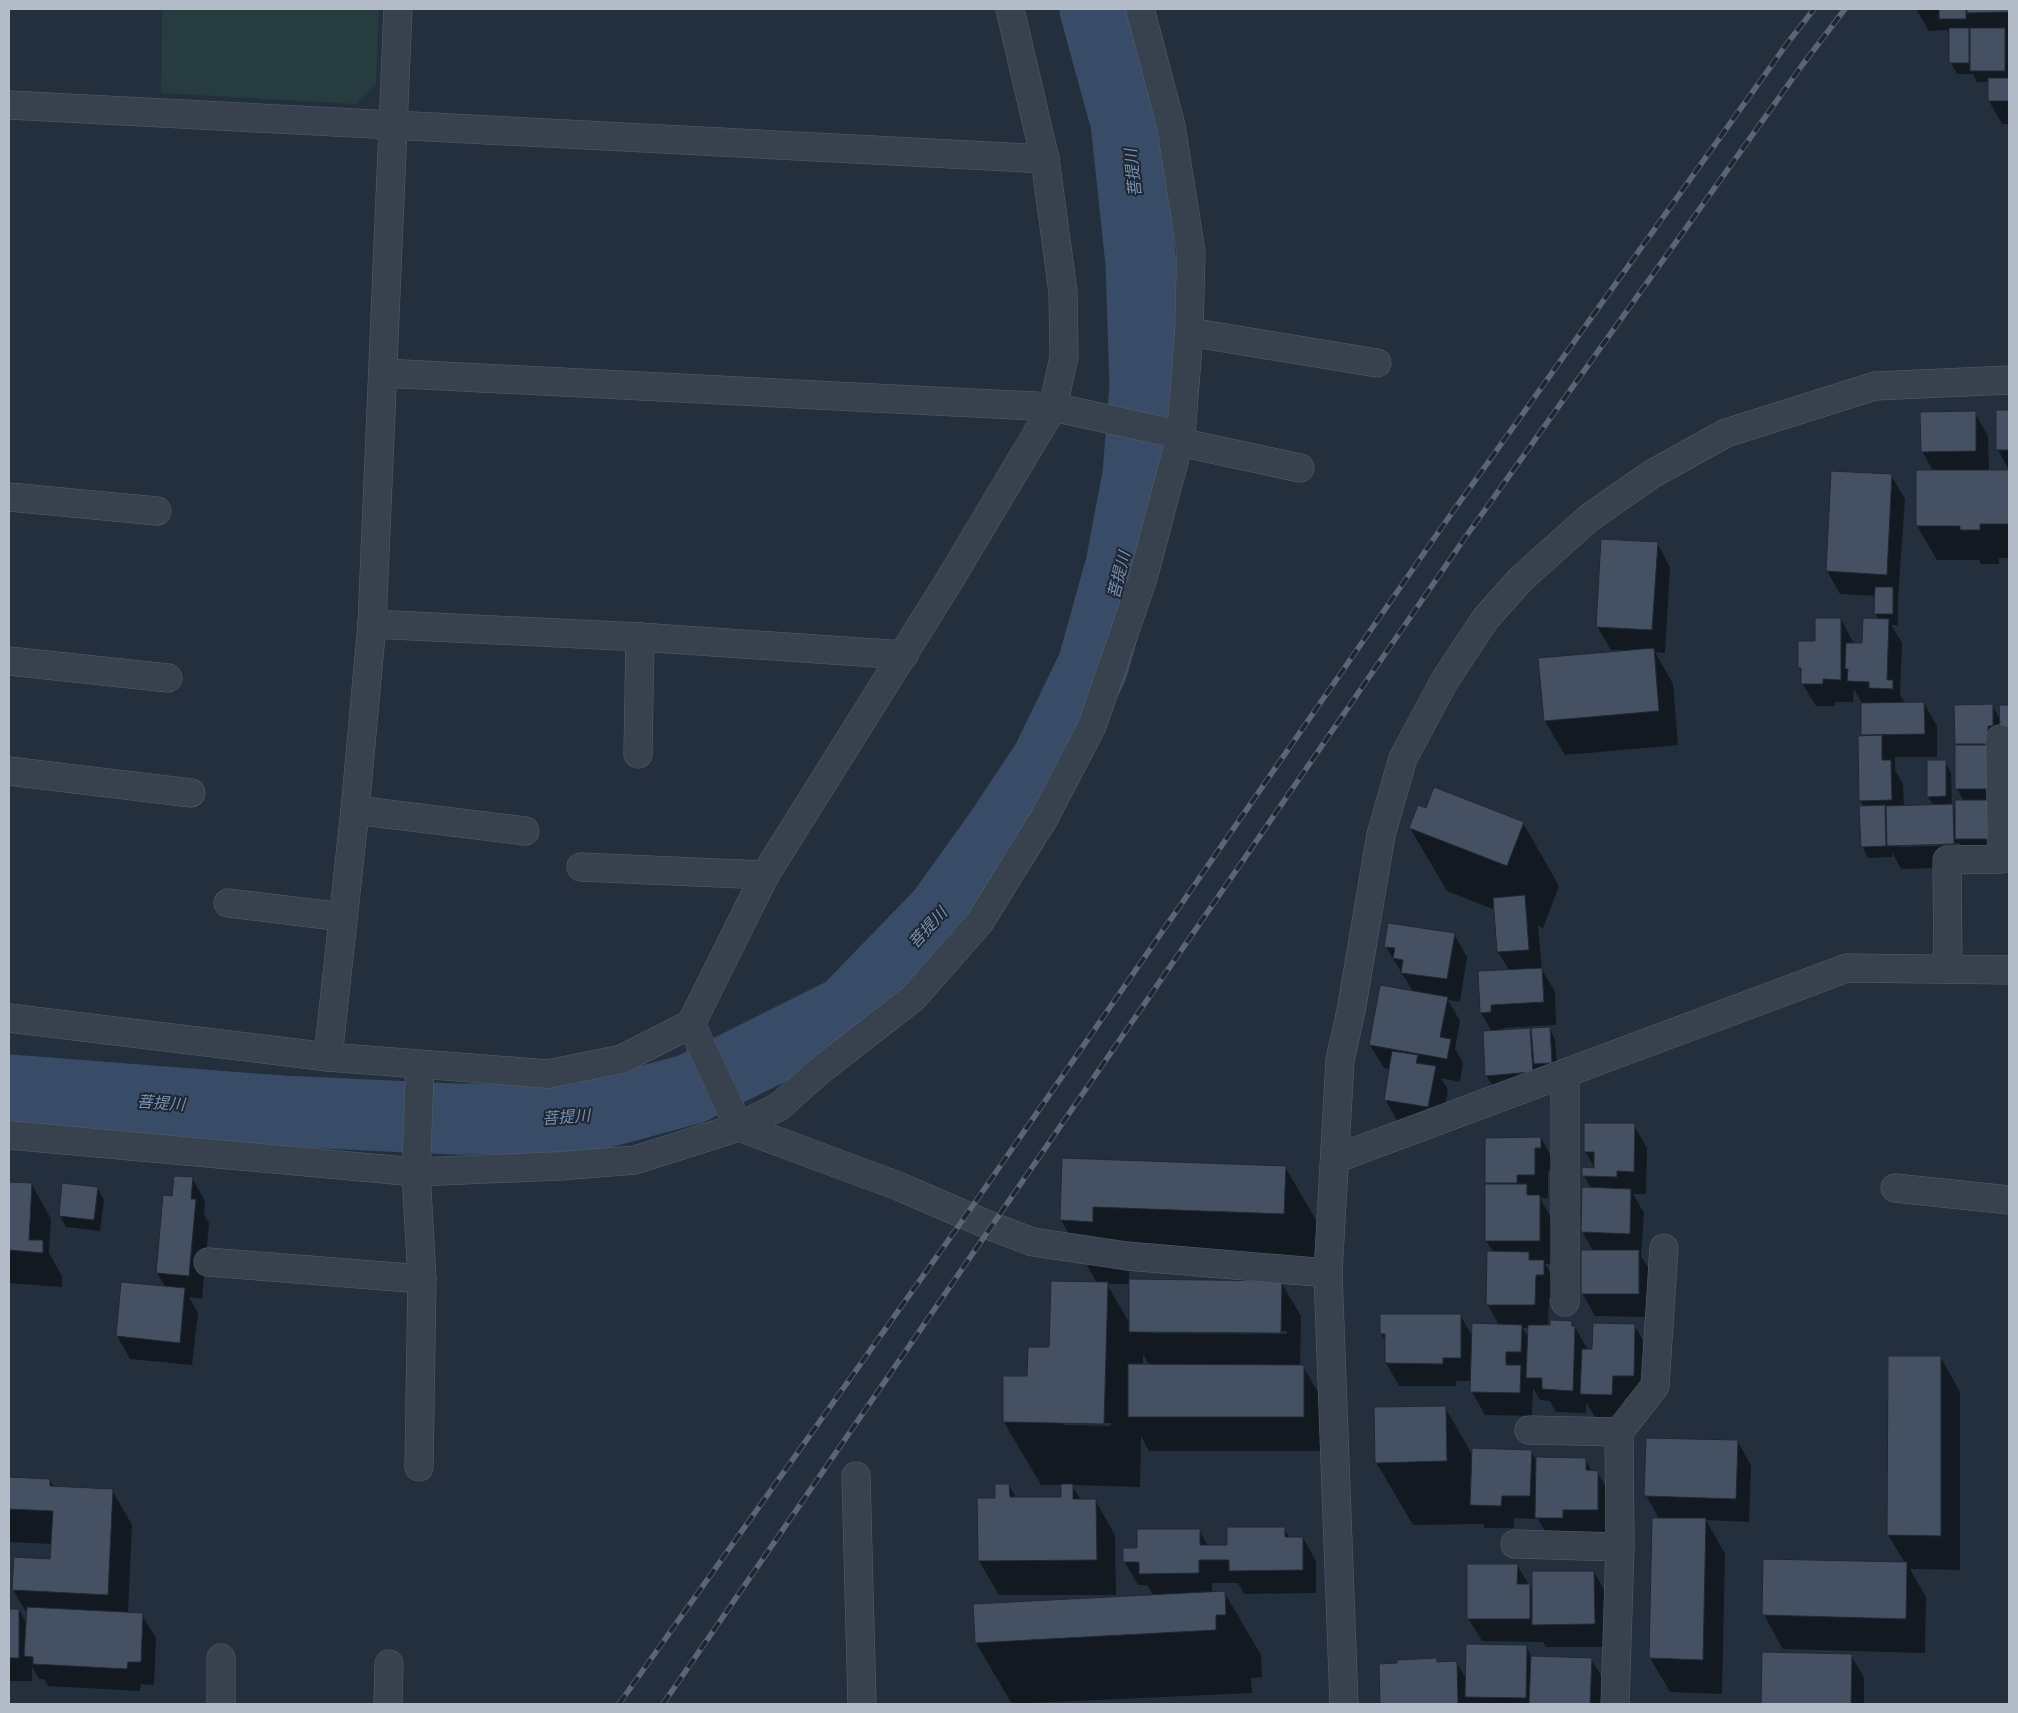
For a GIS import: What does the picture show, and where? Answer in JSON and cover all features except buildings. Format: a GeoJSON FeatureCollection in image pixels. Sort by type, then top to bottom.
{"type":"FeatureCollection","features":[{"type":"Feature","properties":{"kind":"street"},"geometry":{"type":"LineString","coordinates":[[328,1057],[355,810],[372,624],[398,9]]}},
{"type":"Feature","properties":{"kind":"street"},"geometry":{"type":"LineString","coordinates":[[9,1018],[328,1057],[419,1077],[548,1074],[622,1059],[695,1033],[765,875],[904,654],[1053,407],[1064,357],[1064,292],[1045,159],[1010,9]]}},
{"type":"Feature","properties":{"kind":"street"},"geometry":{"type":"LineString","coordinates":[[9,1135],[416,1166],[560,1166],[635,1160],[780,1106],[818,1071],[913,998],[979,923],[1044,818],[1092,726],[1142,578],[1176,437],[1190,332],[1191,252],[1173,136],[1140,9]]}},
{"type":"Feature","properties":{"kind":"street"},"geometry":{"type":"LineString","coordinates":[[9,105],[1045,159]]}},
{"type":"Feature","properties":{"kind":"street"},"geometry":{"type":"LineString","coordinates":[[1190,332],[1377,363]]}},
{"type":"Feature","properties":{"kind":"street"},"geometry":{"type":"LineString","coordinates":[[384,373],[1053,407],[1097,416],[1300,468]]}},
{"type":"Feature","properties":{"kind":"street"},"geometry":{"type":"LineString","coordinates":[[1344,1704],[1328,1273],[1340,1060],[1351,1011],[1381,835],[1403,758],[1445,680],[1486,618],[1521,578],[1589,518],[1652,474],[1726,433],[1875,386],[2009,380]]}},
{"type":"Feature","properties":{"kind":"street"},"geometry":{"type":"LineString","coordinates":[[9,497],[157,510]]}},
{"type":"Feature","properties":{"kind":"street"},"geometry":{"type":"LineString","coordinates":[[372,624],[640,637],[904,654]]}},
{"type":"Feature","properties":{"kind":"street"},"geometry":{"type":"LineString","coordinates":[[638,754],[640,637]]}},
{"type":"Feature","properties":{"kind":"street"},"geometry":{"type":"LineString","coordinates":[[9,661],[168,678]]}},
{"type":"Feature","properties":{"kind":"street"},"geometry":{"type":"LineString","coordinates":[[1948,969],[1947,860],[2002,858],[2000,739]]}},
{"type":"Feature","properties":{"kind":"street"},"geometry":{"type":"LineString","coordinates":[[9,771],[191,793]]}},
{"type":"Feature","properties":{"kind":"street"},"geometry":{"type":"LineString","coordinates":[[355,810],[525,831]]}},
{"type":"Feature","properties":{"kind":"street"},"geometry":{"type":"LineString","coordinates":[[581,867],[765,875]]}},
{"type":"Feature","properties":{"kind":"street"},"geometry":{"type":"LineString","coordinates":[[228,903],[343,917]]}},
{"type":"Feature","properties":{"kind":"street"},"geometry":{"type":"LineString","coordinates":[[1335,1159],[1847,968],[2009,970]]}},
{"type":"Feature","properties":{"kind":"street"},"geometry":{"type":"LineString","coordinates":[[695,1033],[737,1122],[898,1186],[992,1227],[1034,1242],[1127,1256],[1328,1273]]}},
{"type":"Feature","properties":{"kind":"street"},"geometry":{"type":"LineString","coordinates":[[1565,1073],[1565,1302]]}},
{"type":"Feature","properties":{"kind":"street"},"geometry":{"type":"LineString","coordinates":[[419,1077],[416,1166],[422,1279],[419,1467]]}},
{"type":"Feature","properties":{"kind":"street"},"geometry":{"type":"LineString","coordinates":[[1895,1188],[2009,1200]]}},
{"type":"Feature","properties":{"kind":"street"},"geometry":{"type":"LineString","coordinates":[[1615,1704],[1620,1547],[1619,1432],[1655,1386],[1664,1248]]}},
{"type":"Feature","properties":{"kind":"street"},"geometry":{"type":"LineString","coordinates":[[208,1262],[422,1279]]}},
{"type":"Feature","properties":{"kind":"street"},"geometry":{"type":"LineString","coordinates":[[1529,1430],[1619,1432]]}},
{"type":"Feature","properties":{"kind":"street"},"geometry":{"type":"LineString","coordinates":[[856,1476],[862,1704]]}},
{"type":"Feature","properties":{"kind":"street"},"geometry":{"type":"LineString","coordinates":[[1515,1544],[1620,1547]]}},
{"type":"Feature","properties":{"kind":"street"},"geometry":{"type":"LineString","coordinates":[[221,1658],[221,1704]]}},
{"type":"Feature","properties":{"kind":"street"},"geometry":{"type":"LineString","coordinates":[[388,1704],[389,1664]]}},
{"type":"Feature","properties":{"kind":"green space"},"geometry":{"type":"Polygon","coordinates":[[[162,9],[379,9],[376,83],[355,104],[161,93],[162,9]]]}},
{"type":"Feature","properties":{"kind":"waterway","name":"菩提川"},"geometry":{"type":"LineString","coordinates":[[9,1090],[282,1111],[453,1119],[580,1119],[691,1089],[847,1011],[941,914],[1000,832],[1047,761],[1093,666],[1121,565],[1138,475],[1145,386],[1141,263],[1126,122],[1095,9]]}},
{"type":"Feature","properties":{"kind":"railway"},"geometry":{"type":"LineString","coordinates":[[619,1704],[967,1214],[1444,524],[1786,45],[1814,9]]}},
{"type":"Feature","properties":{"kind":"railway"},"geometry":{"type":"LineString","coordinates":[[663,1704],[1462,542],[1803,64],[1845,9]]}}]}
